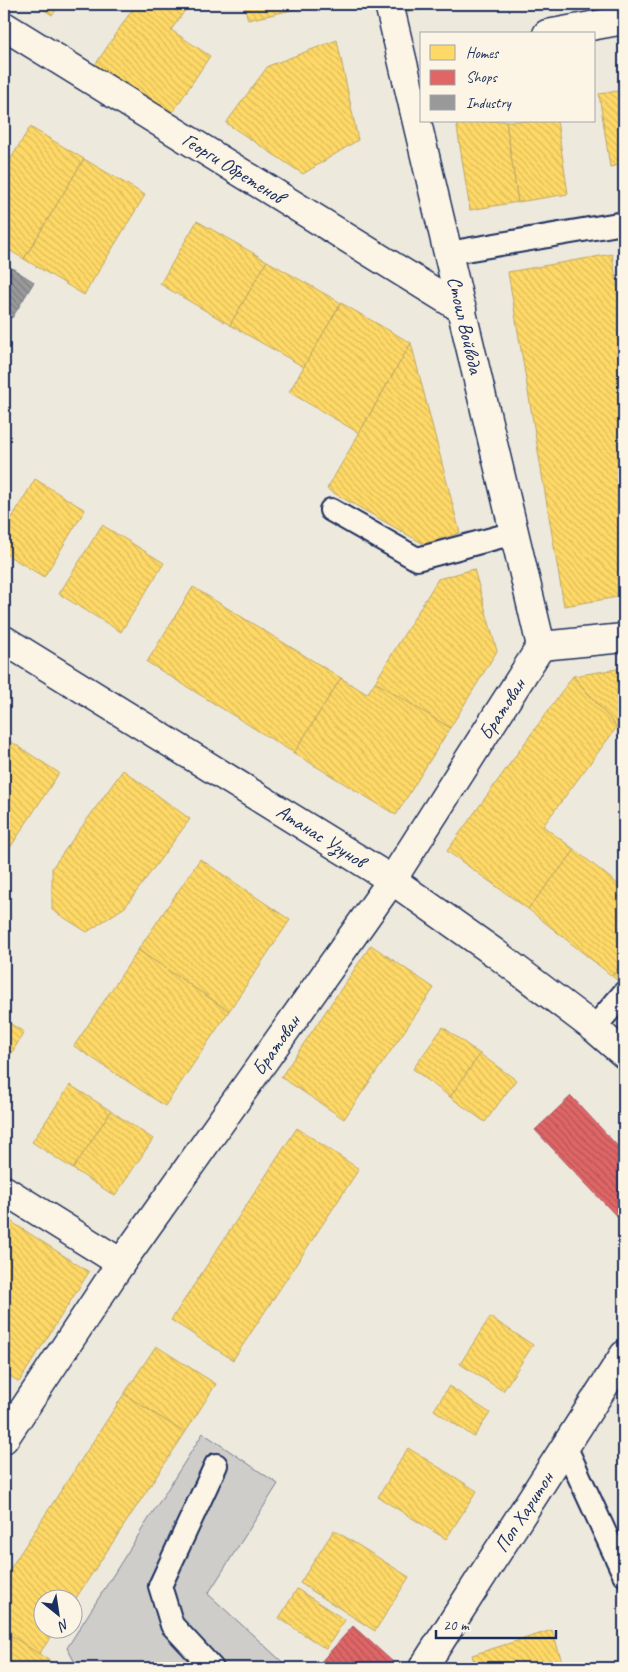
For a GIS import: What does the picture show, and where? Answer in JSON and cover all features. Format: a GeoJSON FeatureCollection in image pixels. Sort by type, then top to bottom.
{"type":"FeatureCollection","features":[{"type":"Feature","properties":{"kind":"street","name":"Стоил Войвода"},"geometry":{"type":"LineString","coordinates":[[389,4],[412,58],[420,102]]}},
{"type":"Feature","properties":{"kind":"street"},"geometry":{"type":"LineString","coordinates":[[558,32],[624,20]]}},
{"type":"Feature","properties":{"kind":"street","name":"Георги Обретенов"},"geometry":{"type":"LineString","coordinates":[[4,26],[462,310]]}},
{"type":"Feature","properties":{"kind":"street","name":"Стоил Войвода"},"geometry":{"type":"LineString","coordinates":[[424,122],[448,254],[541,646]]}},
{"type":"Feature","properties":{"kind":"street"},"geometry":{"type":"LineString","coordinates":[[541,646],[624,638]]}},
{"type":"Feature","properties":{"kind":"street","name":"Атанас Узунов"},"geometry":{"type":"LineString","coordinates":[[4,640],[392,880],[495,953],[594,1028],[624,1054]]}},
{"type":"Feature","properties":{"kind":"street","name":"Братован"},"geometry":{"type":"LineString","coordinates":[[4,1439],[121,1264],[392,880],[541,646]]}},
{"type":"Feature","properties":{"kind":"street"},"geometry":{"type":"LineString","coordinates":[[4,1190],[121,1264]]}},
{"type":"Feature","properties":{"kind":"street","name":"Поп Харитон"},"geometry":{"type":"LineString","coordinates":[[423,1668],[624,1355]]}},
{"type":"Feature","properties":{"kind":"lane"},"geometry":{"type":"LineString","coordinates":[[448,254],[624,223]]}},
{"type":"Feature","properties":{"kind":"lane"},"geometry":{"type":"LineString","coordinates":[[331,510],[417,559],[514,533]]}},
{"type":"Feature","properties":{"kind":"lane"},"geometry":{"type":"LineString","coordinates":[[594,1028],[624,992]]}},
{"type":"Feature","properties":{"kind":"lane"},"geometry":{"type":"LineString","coordinates":[[566,1448],[624,1574]]}},
{"type":"Feature","properties":{"kind":"lane"},"geometry":{"type":"LineString","coordinates":[[212,1668],[172,1626],[160,1586],[216,1465]]}},
{"type":"Feature","properties":{"kind":"shaded area"},"geometry":{"type":"Polygon","coordinates":[[[203,1433],[278,1484],[208,1594],[289,1668],[78,1668],[67,1648],[72,1640],[82,1640],[82,1624],[203,1433]]]}},
{"type":"Feature","properties":{"kind":"building: Homes"},"geometry":{"type":"Polygon","coordinates":[[[35,4],[61,4],[52,15],[35,4]]]}},
{"type":"Feature","properties":{"kind":"building: Homes"},"geometry":{"type":"Polygon","coordinates":[[[136,4],[178,4],[186,9],[171,30],[210,56],[171,115],[95,65],[136,4]]]}},
{"type":"Feature","properties":{"kind":"building: Homes"},"geometry":{"type":"Polygon","coordinates":[[[244,4],[318,4],[248,20],[244,4]]]}},
{"type":"Feature","properties":{"kind":"building: Homes"},"geometry":{"type":"Polygon","coordinates":[[[406,4],[453,4],[407,12],[406,4]]]}},
{"type":"Feature","properties":{"kind":"building: Homes"},"geometry":{"type":"Polygon","coordinates":[[[337,40],[358,140],[303,174],[226,123],[268,66],[337,40]]]}},
{"type":"Feature","properties":{"kind":"building: Homes"},"geometry":{"type":"Polygon","coordinates":[[[624,90],[624,164],[610,167],[599,94],[624,90]]]}},
{"type":"Feature","properties":{"kind":"building: Homes"},"geometry":{"type":"Polygon","coordinates":[[[456,122],[506,122],[518,202],[470,210],[456,122]]]}},
{"type":"Feature","properties":{"kind":"building: Homes"},"geometry":{"type":"Polygon","coordinates":[[[506,122],[557,122],[568,194],[518,202],[506,122]]]}},
{"type":"Feature","properties":{"kind":"building: Homes"},"geometry":{"type":"Polygon","coordinates":[[[30,127],[84,159],[24,259],[4,247],[4,170],[30,127]]]}},
{"type":"Feature","properties":{"kind":"building: Homes"},"geometry":{"type":"Polygon","coordinates":[[[84,159],[145,195],[84,295],[24,259],[84,159]]]}},
{"type":"Feature","properties":{"kind":"building: Homes"},"geometry":{"type":"Polygon","coordinates":[[[197,221],[267,261],[230,325],[160,284],[197,221]]]}},
{"type":"Feature","properties":{"kind":"building: Homes"},"geometry":{"type":"Polygon","coordinates":[[[612,254],[624,326],[624,596],[564,606],[508,272],[612,254]]]}},
{"type":"Feature","properties":{"kind":"building: Homes"},"geometry":{"type":"Polygon","coordinates":[[[267,261],[341,303],[304,367],[230,325],[267,261]]]}},
{"type":"Feature","properties":{"kind":"building: Homes"},"geometry":{"type":"Polygon","coordinates":[[[341,303],[411,343],[359,433],[289,392],[341,303]]]}},
{"type":"Feature","properties":{"kind":"building: Homes"},"geometry":{"type":"Polygon","coordinates":[[[411,343],[460,533],[424,544],[327,489],[411,343]]]}},
{"type":"Feature","properties":{"kind":"building: Homes"},"geometry":{"type":"Polygon","coordinates":[[[35,479],[85,510],[44,577],[4,553],[4,531],[35,479]]]}},
{"type":"Feature","properties":{"kind":"building: Homes"},"geometry":{"type":"Polygon","coordinates":[[[102,525],[164,563],[121,632],[59,594],[102,525]]]}},
{"type":"Feature","properties":{"kind":"building: Homes"},"geometry":{"type":"Polygon","coordinates":[[[474,569],[497,651],[450,728],[375,682],[438,579],[474,569]]]}},
{"type":"Feature","properties":{"kind":"building: Homes"},"geometry":{"type":"Polygon","coordinates":[[[193,587],[341,678],[294,753],[147,662],[193,587]]]}},
{"type":"Feature","properties":{"kind":"building: Homes"},"geometry":{"type":"Polygon","coordinates":[[[624,668],[624,735],[573,676],[624,668]]]}},
{"type":"Feature","properties":{"kind":"building: Homes"},"geometry":{"type":"Polygon","coordinates":[[[573,676],[617,727],[543,826],[575,850],[528,909],[447,851],[573,676]]]}},
{"type":"Feature","properties":{"kind":"building: Homes"},"geometry":{"type":"Polygon","coordinates":[[[341,678],[367,694],[375,682],[450,728],[396,815],[294,753],[341,678]]]}},
{"type":"Feature","properties":{"kind":"building: Homes"},"geometry":{"type":"Polygon","coordinates":[[[4,737],[59,773],[4,857],[4,737]]]}},
{"type":"Feature","properties":{"kind":"building: Homes"},"geometry":{"type":"Polygon","coordinates":[[[123,770],[190,819],[125,907],[87,932],[52,910],[52,868],[123,770]]]}},
{"type":"Feature","properties":{"kind":"building: Homes"},"geometry":{"type":"Polygon","coordinates":[[[575,850],[624,889],[624,961],[612,976],[528,909],[575,850]]]}},
{"type":"Feature","properties":{"kind":"building: Homes"},"geometry":{"type":"Polygon","coordinates":[[[200,859],[290,920],[229,1011],[138,950],[200,859]]]}},
{"type":"Feature","properties":{"kind":"building: Homes"},"geometry":{"type":"Polygon","coordinates":[[[371,945],[434,988],[344,1119],[281,1077],[371,945]]]}},
{"type":"Feature","properties":{"kind":"building: Homes"},"geometry":{"type":"Polygon","coordinates":[[[138,950],[229,1011],[165,1106],[74,1046],[138,950]]]}},
{"type":"Feature","properties":{"kind":"building: Homes"},"geometry":{"type":"Polygon","coordinates":[[[624,961],[624,986],[612,976],[624,961]]]}},
{"type":"Feature","properties":{"kind":"building: Homes"},"geometry":{"type":"Polygon","coordinates":[[[4,1020],[24,1032],[4,1066],[4,1020]]]}},
{"type":"Feature","properties":{"kind":"building: Homes"},"geometry":{"type":"Polygon","coordinates":[[[443,1027],[480,1054],[450,1097],[413,1069],[443,1027]]]}},
{"type":"Feature","properties":{"kind":"building: Homes"},"geometry":{"type":"Polygon","coordinates":[[[480,1054],[516,1080],[485,1122],[450,1097],[480,1054]]]}},
{"type":"Feature","properties":{"kind":"building: Homes"},"geometry":{"type":"Polygon","coordinates":[[[70,1085],[111,1111],[73,1169],[32,1142],[70,1085]]]}},
{"type":"Feature","properties":{"kind":"building: Homes"},"geometry":{"type":"Polygon","coordinates":[[[111,1111],[153,1139],[115,1196],[73,1169],[111,1111]]]}},
{"type":"Feature","properties":{"kind":"building: Homes"},"geometry":{"type":"Polygon","coordinates":[[[297,1128],[359,1169],[233,1360],[171,1320],[297,1128]]]}},
{"type":"Feature","properties":{"kind":"building: Homes"},"geometry":{"type":"Polygon","coordinates":[[[4,1217],[89,1272],[19,1382],[4,1372],[4,1217]]]}},
{"type":"Feature","properties":{"kind":"building: Homes"},"geometry":{"type":"Polygon","coordinates":[[[490,1317],[533,1345],[503,1391],[460,1364],[490,1317]]]}},
{"type":"Feature","properties":{"kind":"building: Homes"},"geometry":{"type":"Polygon","coordinates":[[[156,1346],[216,1384],[185,1433],[124,1394],[156,1346]]]}},
{"type":"Feature","properties":{"kind":"building: Homes"},"geometry":{"type":"Polygon","coordinates":[[[449,1386],[490,1413],[474,1437],[434,1410],[449,1386]]]}},
{"type":"Feature","properties":{"kind":"building: Homes"},"geometry":{"type":"Polygon","coordinates":[[[124,1394],[185,1433],[81,1590],[32,1590],[32,1640],[49,1640],[39,1654],[4,1631],[4,1578],[124,1394]]]}},
{"type":"Feature","properties":{"kind":"building: Homes"},"geometry":{"type":"Polygon","coordinates":[[[408,1448],[477,1491],[446,1539],[378,1497],[408,1448]]]}},
{"type":"Feature","properties":{"kind":"building: Homes"},"geometry":{"type":"Polygon","coordinates":[[[334,1530],[409,1577],[375,1631],[300,1583],[334,1530]]]}},
{"type":"Feature","properties":{"kind":"building: Homes"},"geometry":{"type":"Polygon","coordinates":[[[297,1589],[345,1620],[326,1649],[279,1618],[297,1589]]]}},
{"type":"Feature","properties":{"kind":"building: Homes"},"geometry":{"type":"Polygon","coordinates":[[[552,1630],[564,1668],[476,1668],[472,1655],[552,1630]]]}},
{"type":"Feature","properties":{"kind":"building: Homes"},"geometry":{"type":"Polygon","coordinates":[[[4,1631],[39,1654],[61,1668],[4,1668],[4,1631]]]}},
{"type":"Feature","properties":{"kind":"building: Shops"},"geometry":{"type":"Polygon","coordinates":[[[571,1096],[624,1153],[624,1224],[535,1130],[571,1096]]]}},
{"type":"Feature","properties":{"kind":"building: Shops"},"geometry":{"type":"Polygon","coordinates":[[[353,1626],[393,1662],[388,1668],[324,1668],[319,1664],[353,1626]]]}},
{"type":"Feature","properties":{"kind":"building: Industry"},"geometry":{"type":"Polygon","coordinates":[[[4,263],[34,282],[12,318],[4,313],[4,263]]]}}]}
